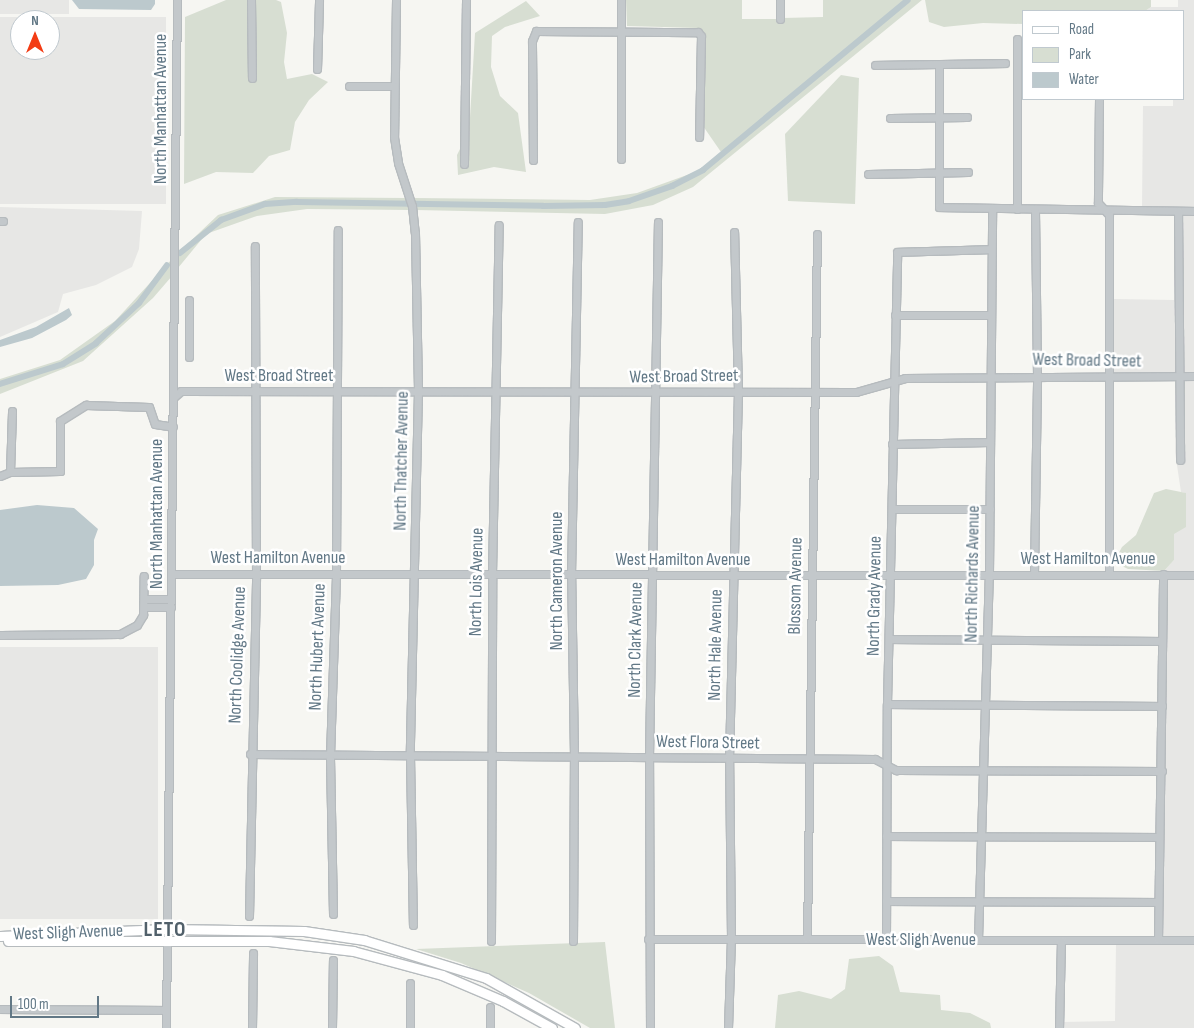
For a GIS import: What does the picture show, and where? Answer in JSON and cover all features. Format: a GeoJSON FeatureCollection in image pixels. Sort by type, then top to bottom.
{"type":"FeatureCollection","features":[{"type":"Feature","properties":{"kind":"main road","name":"West Sligh Avenue"},"geometry":{"type":"LineString","coordinates":[[0,936],[166,929],[304,931],[364,940],[486,978],[575,1028]]}},
{"type":"Feature","properties":{"kind":"main road","name":"West Sligh Avenue"},"geometry":{"type":"LineString","coordinates":[[0,940],[166,939],[285,942],[377,956],[482,992],[552,1028]]}},
{"type":"Feature","properties":{"kind":"street","name":"North Manhattan Avenue"},"geometry":{"type":"LineString","coordinates":[[166,1028],[175,328],[177,0]]}},
{"type":"Feature","properties":{"kind":"street"},"geometry":{"type":"LineString","coordinates":[[251,0],[252,78]]}},
{"type":"Feature","properties":{"kind":"street"},"geometry":{"type":"LineString","coordinates":[[317,69],[319,0]]}},
{"type":"Feature","properties":{"kind":"street","name":"North Thatcher Avenue"},"geometry":{"type":"LineString","coordinates":[[396,0],[394,136],[398,163],[410,195],[412,206],[418,390],[416,574],[410,756],[413,924]]}},
{"type":"Feature","properties":{"kind":"street"},"geometry":{"type":"LineString","coordinates":[[464,164],[466,0]]}},
{"type":"Feature","properties":{"kind":"street"},"geometry":{"type":"LineString","coordinates":[[621,0],[621,159]]}},
{"type":"Feature","properties":{"kind":"street"},"geometry":{"type":"LineString","coordinates":[[780,0],[780,19]]}},
{"type":"Feature","properties":{"kind":"street"},"geometry":{"type":"LineString","coordinates":[[532,160],[532,42],[536,31],[621,30],[698,32],[701,36],[699,137]]}},
{"type":"Feature","properties":{"kind":"street"},"geometry":{"type":"LineString","coordinates":[[1017,39],[1017,209]]}},
{"type":"Feature","properties":{"kind":"street"},"geometry":{"type":"LineString","coordinates":[[875,65],[1005,63]]}},
{"type":"Feature","properties":{"kind":"street"},"geometry":{"type":"LineString","coordinates":[[939,65],[939,207],[1194,211]]}},
{"type":"Feature","properties":{"kind":"street"},"geometry":{"type":"LineString","coordinates":[[349,86],[394,86]]}},
{"type":"Feature","properties":{"kind":"street"},"geometry":{"type":"LineString","coordinates":[[1099,100],[1098,203],[1109,215],[1109,573]]}},
{"type":"Feature","properties":{"kind":"street"},"geometry":{"type":"LineString","coordinates":[[890,118],[939,119],[967,117]]}},
{"type":"Feature","properties":{"kind":"street"},"geometry":{"type":"LineString","coordinates":[[868,174],[968,172]]}},
{"type":"Feature","properties":{"kind":"street","name":"North Richards Avenue"},"geometry":{"type":"LineString","coordinates":[[978,940],[983,836],[989,573],[992,209]]}},
{"type":"Feature","properties":{"kind":"street"},"geometry":{"type":"LineString","coordinates":[[1034,574],[1037,375],[1035,209]]}},
{"type":"Feature","properties":{"kind":"street"},"geometry":{"type":"LineString","coordinates":[[1178,211],[1180,460]]}},
{"type":"Feature","properties":{"kind":"street","name":"North Cameron Avenue"},"geometry":{"type":"LineString","coordinates":[[573,941],[574,756],[571,575],[578,222]]}},
{"type":"Feature","properties":{"kind":"street","name":"North Clark Avenue"},"geometry":{"type":"LineString","coordinates":[[650,1028],[648,939],[658,222]]}},
{"type":"Feature","properties":{"kind":"street","name":"North Lois Avenue"},"geometry":{"type":"LineString","coordinates":[[491,941],[490,756],[492,574],[499,225]]}},
{"type":"Feature","properties":{"kind":"street","name":"North Hubert Avenue"},"geometry":{"type":"LineString","coordinates":[[333,914],[330,756],[336,572],[338,230]]}},
{"type":"Feature","properties":{"kind":"street","name":"North Hale Avenue"},"geometry":{"type":"LineString","coordinates":[[728,1028],[731,938],[729,759],[738,391],[734,232]]}},
{"type":"Feature","properties":{"kind":"street","name":"Blossom Avenue"},"geometry":{"type":"LineString","coordinates":[[807,939],[817,234]]}},
{"type":"Feature","properties":{"kind":"street","name":"North Coolidge Avenue"},"geometry":{"type":"LineString","coordinates":[[249,916],[250,754],[256,573],[255,246]]}},
{"type":"Feature","properties":{"kind":"street","name":"North Grady Avenue"},"geometry":{"type":"LineString","coordinates":[[886,940],[887,704],[890,639],[892,444],[897,252],[991,249]]}},
{"type":"Feature","properties":{"kind":"street"},"geometry":{"type":"LineString","coordinates":[[189,300],[189,357]]}},
{"type":"Feature","properties":{"kind":"street"},"geometry":{"type":"LineString","coordinates":[[895,315],[990,315]]}},
{"type":"Feature","properties":{"kind":"street"},"geometry":{"type":"LineString","coordinates":[[175,328],[189,328]]}},
{"type":"Feature","properties":{"kind":"street","name":"West Broad Street"},"geometry":{"type":"LineString","coordinates":[[174,397],[181,392],[418,390],[655,393],[738,391],[856,392],[894,379],[1037,375],[1194,376]]}},
{"type":"Feature","properties":{"kind":"street"},"geometry":{"type":"LineString","coordinates":[[0,476],[10,472],[60,471],[60,421],[86,405],[149,407],[155,424],[173,427]]}},
{"type":"Feature","properties":{"kind":"street"},"geometry":{"type":"LineString","coordinates":[[10,472],[12,411]]}},
{"type":"Feature","properties":{"kind":"street"},"geometry":{"type":"LineString","coordinates":[[892,444],[990,442]]}},
{"type":"Feature","properties":{"kind":"street"},"geometry":{"type":"LineString","coordinates":[[892,509],[990,509]]}},
{"type":"Feature","properties":{"kind":"street","name":"West Hamilton Avenue"},"geometry":{"type":"LineString","coordinates":[[172,574],[336,572],[571,575],[811,575],[890,572],[1194,574]]}},
{"type":"Feature","properties":{"kind":"street"},"geometry":{"type":"LineString","coordinates":[[1158,940],[1158,837],[1162,771],[1161,642],[1163,574]]}},
{"type":"Feature","properties":{"kind":"street"},"geometry":{"type":"LineString","coordinates":[[0,635],[120,634],[137,625],[144,608],[144,576]]}},
{"type":"Feature","properties":{"kind":"street"},"geometry":{"type":"LineString","coordinates":[[144,599],[171,599]]}},
{"type":"Feature","properties":{"kind":"street"},"geometry":{"type":"LineString","coordinates":[[144,608],[171,607]]}},
{"type":"Feature","properties":{"kind":"street"},"geometry":{"type":"LineString","coordinates":[[890,639],[987,638],[1161,642]]}},
{"type":"Feature","properties":{"kind":"street"},"geometry":{"type":"LineString","coordinates":[[887,704],[1162,706]]}},
{"type":"Feature","properties":{"kind":"street","name":"West Flora Street"},"geometry":{"type":"LineString","coordinates":[[250,754],[809,760],[876,759],[896,770],[1162,771]]}},
{"type":"Feature","properties":{"kind":"street"},"geometry":{"type":"LineString","coordinates":[[886,836],[1158,837]]}},
{"type":"Feature","properties":{"kind":"street"},"geometry":{"type":"LineString","coordinates":[[886,901],[1158,902]]}},
{"type":"Feature","properties":{"kind":"street","name":"West Sligh Avenue"},"geometry":{"type":"LineString","coordinates":[[648,939],[1194,940]]}},
{"type":"Feature","properties":{"kind":"street"},"geometry":{"type":"LineString","coordinates":[[1059,1028],[1061,940]]}},
{"type":"Feature","properties":{"kind":"street"},"geometry":{"type":"LineString","coordinates":[[252,1028],[253,953]]}},
{"type":"Feature","properties":{"kind":"street"},"geometry":{"type":"LineString","coordinates":[[332,1028],[333,960]]}},
{"type":"Feature","properties":{"kind":"street"},"geometry":{"type":"LineString","coordinates":[[410,983],[410,1028]]}},
{"type":"Feature","properties":{"kind":"street"},"geometry":{"type":"LineString","coordinates":[[490,1007],[490,1028]]}},
{"type":"Feature","properties":{"kind":"street"},"geometry":{"type":"LineString","coordinates":[[0,1009],[166,1010]]}},
{"type":"Feature","properties":{"kind":"shaded area"},"geometry":{"type":"Polygon","coordinates":[[[0,0],[69,0],[69,14],[60,14],[60,10],[10,10],[10,14],[0,14],[0,0]]]}},
{"type":"Feature","properties":{"kind":"shaded area"},"geometry":{"type":"Polygon","coordinates":[[[1178,0],[1194,0],[1194,208],[1142,207],[1143,106],[1173,106],[1173,100],[1184,100],[1184,10],[1146,10],[1151,7],[1178,7],[1178,0]]]}},
{"type":"Feature","properties":{"kind":"shaded area"},"geometry":{"type":"Polygon","coordinates":[[[0,17],[10,17],[10,60],[60,60],[60,17],[166,17],[166,204],[0,204],[0,17]]]}},
{"type":"Feature","properties":{"kind":"shaded area"},"geometry":{"type":"Polygon","coordinates":[[[0,207],[142,211],[139,249],[132,267],[96,285],[63,294],[58,312],[0,337],[0,224],[6,224],[6,218],[0,217],[0,207]]]}},
{"type":"Feature","properties":{"kind":"shaded area"},"geometry":{"type":"Polygon","coordinates":[[[1175,215],[1176,373],[1113,373],[1113,299],[1174,300],[1175,215]]]}},
{"type":"Feature","properties":{"kind":"shaded area"},"geometry":{"type":"Polygon","coordinates":[[[1181,215],[1194,215],[1194,373],[1181,373],[1181,215]]]}},
{"type":"Feature","properties":{"kind":"shaded area"},"geometry":{"type":"Polygon","coordinates":[[[1175,380],[1177,464],[1183,464],[1182,380],[1194,380],[1194,571],[1164,571],[1174,560],[1174,534],[1185,493],[1181,492],[1175,452],[1175,380]]]}},
{"type":"Feature","properties":{"kind":"shaded area"},"geometry":{"type":"Polygon","coordinates":[[[1166,578],[1194,578],[1194,937],[1161,936],[1166,578]]]}},
{"type":"Feature","properties":{"kind":"shaded area"},"geometry":{"type":"Polygon","coordinates":[[[0,647],[158,647],[158,919],[0,919],[0,647]]]}},
{"type":"Feature","properties":{"kind":"shaded area"},"geometry":{"type":"Polygon","coordinates":[[[1116,943],[1194,944],[1194,1028],[1062,1028],[1062,1022],[1115,1021],[1116,943]]]}},
{"type":"Feature","properties":{"kind":"green space"},"geometry":{"type":"Polygon","coordinates":[[[226,0],[248,0],[249,81],[255,81],[254,0],[276,0],[281,2],[287,33],[284,62],[287,79],[312,74],[328,82],[309,100],[295,122],[290,150],[269,156],[253,173],[216,172],[184,184],[185,17],[226,0]]]}},
{"type":"Feature","properties":{"kind":"green space"},"geometry":{"type":"Polygon","coordinates":[[[626,0],[742,0],[742,19],[777,19],[777,23],[783,23],[783,18],[823,17],[823,0],[922,0],[693,187],[653,205],[605,214],[416,210],[414,198],[590,200],[637,193],[698,171],[721,152],[703,126],[704,33],[698,28],[627,26],[626,0]]]}},
{"type":"Feature","properties":{"kind":"green space"},"geometry":{"type":"Polygon","coordinates":[[[925,0],[1151,0],[1151,7],[1146,10],[1022,10],[1022,24],[983,23],[944,27],[929,22],[925,0]]]}},
{"type":"Feature","properties":{"kind":"green space"},"geometry":{"type":"Polygon","coordinates":[[[526,1],[540,16],[505,27],[492,36],[491,67],[500,96],[518,113],[526,172],[494,167],[458,175],[457,155],[461,147],[461,167],[467,168],[475,33],[526,1]]]}},
{"type":"Feature","properties":{"kind":"green space"},"geometry":{"type":"Polygon","coordinates":[[[841,75],[859,78],[855,204],[788,201],[785,134],[841,75]]]}},
{"type":"Feature","properties":{"kind":"green space"},"geometry":{"type":"Polygon","coordinates":[[[275,197],[407,198],[410,210],[307,209],[257,216],[206,234],[178,268],[178,253],[218,215],[275,197]]]}},
{"type":"Feature","properties":{"kind":"green space"},"geometry":{"type":"Polygon","coordinates":[[[172,259],[172,276],[153,298],[83,361],[0,394],[0,379],[60,360],[115,321],[172,259]]]}},
{"type":"Feature","properties":{"kind":"green space"},"geometry":{"type":"Polygon","coordinates":[[[1166,489],[1186,493],[1186,527],[1174,534],[1174,560],[1164,571],[1128,569],[1114,562],[1122,547],[1136,535],[1154,493],[1166,489]]]}},
{"type":"Feature","properties":{"kind":"green space"},"geometry":{"type":"Polygon","coordinates":[[[605,942],[615,1028],[590,1028],[529,993],[461,963],[416,949],[605,942]]]}},
{"type":"Feature","properties":{"kind":"green space"},"geometry":{"type":"Polygon","coordinates":[[[879,956],[893,966],[900,992],[940,995],[941,1010],[970,1013],[990,1023],[991,1028],[775,1028],[778,995],[799,991],[831,999],[845,989],[849,959],[879,956]]]}},
{"type":"Feature","properties":{"kind":"water"},"geometry":{"type":"Polygon","coordinates":[[[72,0],[155,0],[155,4],[151,10],[79,9],[72,0]]]}},
{"type":"Feature","properties":{"kind":"water"},"geometry":{"type":"Polygon","coordinates":[[[69,308],[72,315],[66,320],[32,338],[0,347],[0,340],[36,327],[69,308]]]}},
{"type":"Feature","properties":{"kind":"water"},"geometry":{"type":"Polygon","coordinates":[[[37,505],[74,508],[98,529],[94,540],[94,565],[86,579],[58,585],[0,586],[0,510],[37,505]]]}},
{"type":"Feature","properties":{"kind":"waterway"},"geometry":{"type":"LineString","coordinates":[[180,253],[221,220],[265,204],[297,202],[543,206],[605,205],[629,201],[672,186],[703,170],[908,0]]}},
{"type":"Feature","properties":{"kind":"waterway"},"geometry":{"type":"LineString","coordinates":[[0,384],[63,364],[96,343],[139,303],[167,265]]}},
{"type":"Feature","properties":{"kind":"district","name":"LETO"},"geometry":{"type":"Point","coordinates":[165,930]}}]}
